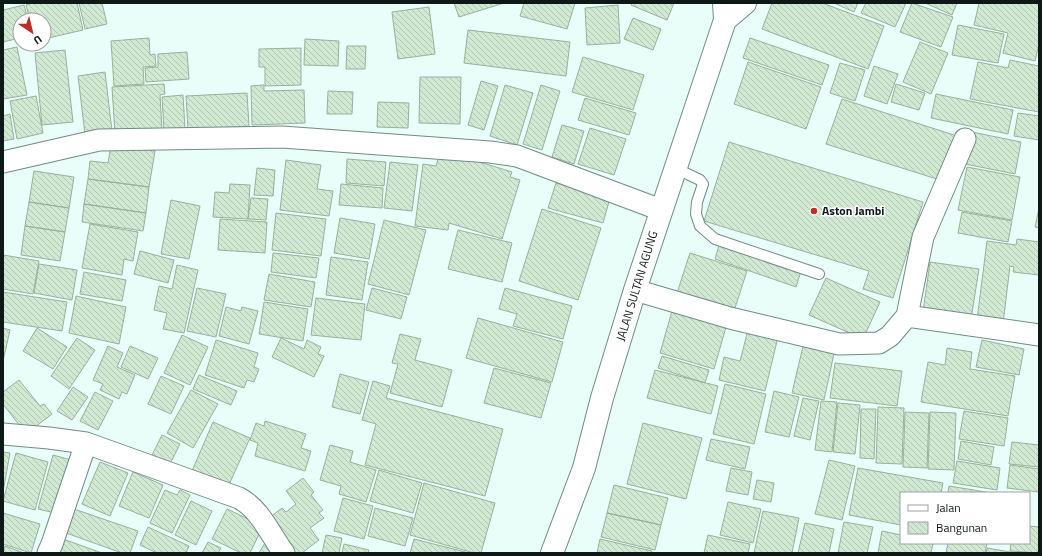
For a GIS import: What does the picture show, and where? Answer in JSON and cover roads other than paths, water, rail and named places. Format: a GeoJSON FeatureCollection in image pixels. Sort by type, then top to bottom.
{"type":"FeatureCollection","features":[{"type":"Feature","properties":{"kind":"highway","name":"JALAN SULTAN AGUNG"},"geometry":{"type":"LineString","coordinates":[[552,553],[584,468],[602,398],[724,12],[745,3]]}},
{"type":"Feature","properties":{"kind":"street"},"geometry":{"type":"LineString","coordinates":[[3,162],[99,140],[282,137],[483,151],[517,156],[661,210]]}},
{"type":"Feature","properties":{"kind":"street"},"geometry":{"type":"LineString","coordinates":[[636,290],[730,318],[839,344],[878,343],[890,336],[907,316],[923,237],[965,138]]}},
{"type":"Feature","properties":{"kind":"street"},"geometry":{"type":"LineString","coordinates":[[907,316],[1039,335]]}},
{"type":"Feature","properties":{"kind":"street"},"geometry":{"type":"LineString","coordinates":[[3,434],[86,443],[210,487],[250,503],[257,510],[269,532],[284,553]]}},
{"type":"Feature","properties":{"kind":"street"},"geometry":{"type":"LineString","coordinates":[[48,553],[86,443]]}},
{"type":"Feature","properties":{"kind":"lane"},"geometry":{"type":"LineString","coordinates":[[675,168],[700,180],[703,184],[697,202],[696,214],[700,226],[715,239],[819,274]]}},
{"type":"Feature","properties":{"kind":"place","name":"Aston Jambi"},"geometry":{"type":"Point","coordinates":[814,211]}}]}
